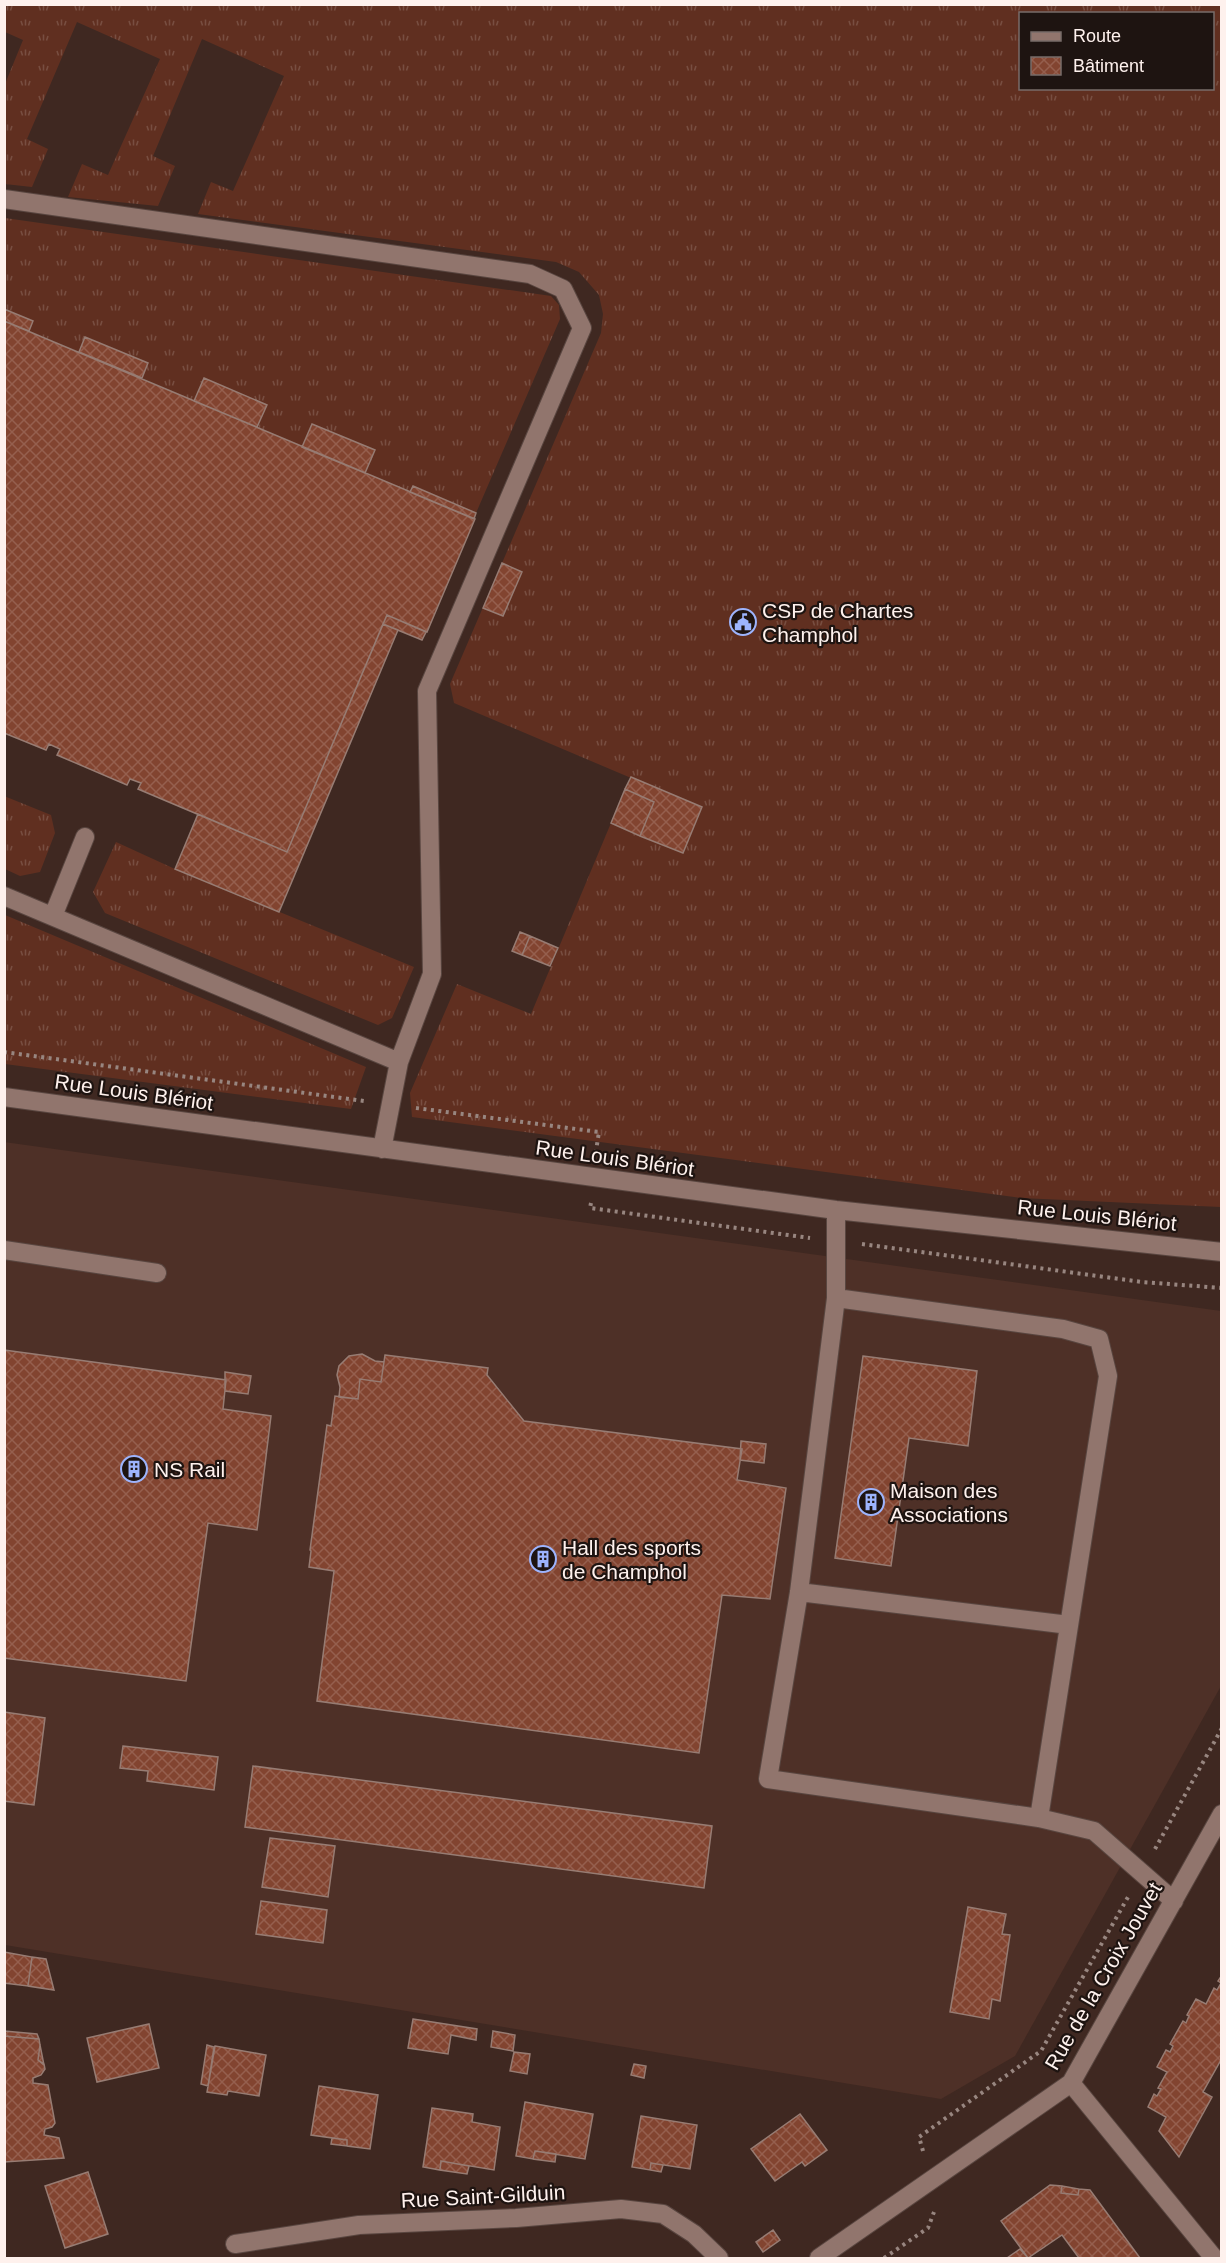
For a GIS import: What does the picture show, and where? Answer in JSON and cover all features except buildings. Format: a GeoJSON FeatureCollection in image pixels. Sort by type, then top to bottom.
{"type":"FeatureCollection","features":[{"type":"Feature","properties":{"kind":"street"},"geometry":{"type":"LineString","coordinates":[[4,199],[530,274],[563,289],[582,328],[427,691],[432,974],[399,1062],[382,1149]]}},
{"type":"Feature","properties":{"kind":"street"},"geometry":{"type":"LineString","coordinates":[[53,916],[85,837]]}},
{"type":"Feature","properties":{"kind":"street"},"geometry":{"type":"LineString","coordinates":[[4,896],[399,1062]]}},
{"type":"Feature","properties":{"kind":"street","name":"Rue Louis Blériot"},"geometry":{"type":"LineString","coordinates":[[4,1097],[836,1210],[1221,1252]]}},
{"type":"Feature","properties":{"kind":"street"},"geometry":{"type":"LineString","coordinates":[[836,1210],[836,1298],[799,1592],[768,1779],[1039,1818],[1094,1831],[1174,1901]]}},
{"type":"Feature","properties":{"kind":"street"},"geometry":{"type":"LineString","coordinates":[[4,1250],[157,1273]]}},
{"type":"Feature","properties":{"kind":"street"},"geometry":{"type":"LineString","coordinates":[[836,1298],[1063,1329],[1099,1340],[1108,1376],[1039,1818]]}},
{"type":"Feature","properties":{"kind":"street"},"geometry":{"type":"LineString","coordinates":[[799,1592],[1069,1625]]}},
{"type":"Feature","properties":{"kind":"street","name":"Rue de la Croix Jouvet"},"geometry":{"type":"LineString","coordinates":[[819,2259],[1071,2083],[1221,1814]]}},
{"type":"Feature","properties":{"kind":"street"},"geometry":{"type":"LineString","coordinates":[[1071,2083],[1214,2259]]}},
{"type":"Feature","properties":{"kind":"street","name":"Rue Saint-Gilduin"},"geometry":{"type":"LineString","coordinates":[[235,2244],[359,2225],[516,2218],[621,2209],[663,2214],[694,2234],[719,2259]]}},
{"type":"Feature","properties":{"kind":"path"},"geometry":{"type":"LineString","coordinates":[[4,1052],[599,1132],[590,1208],[1142,1282],[1221,1288]]}},
{"type":"Feature","properties":{"kind":"path"},"geometry":{"type":"LineString","coordinates":[[884,2259],[928,2228],[934,2214],[931,2181],[919,2137],[1041,2051],[1221,1728]]}},
{"type":"Feature","properties":{"kind":"shaded area"},"geometry":{"type":"Polygon","coordinates":[[[4,1142],[1221,1311],[1221,1686],[1015,2056],[941,2099],[5,1945],[4,1142]]]}},
{"type":"Feature","properties":{"kind":"green space"},"geometry":{"type":"Polygon","coordinates":[[[5,5],[1221,5],[1221,1207],[1021,1198],[412,1117],[410,1093],[457,984],[531,1014],[611,823],[683,853],[702,808],[454,703],[450,684],[601,333],[603,314],[599,295],[579,272],[556,262],[198,214],[211,182],[233,191],[284,76],[202,39],[153,156],[175,166],[158,206],[68,197],[82,164],[108,175],[160,59],[77,22],[27,139],[48,149],[32,187],[5,184],[5,84],[23,40],[5,32],[5,5]]]}},
{"type":"Feature","properties":{"kind":"green space"},"geometry":{"type":"Polygon","coordinates":[[[5,218],[551,296],[559,305],[560,319],[476,513],[413,486],[410,492],[365,473],[374,450],[312,424],[302,447],[257,427],[267,405],[204,378],[194,401],[142,378],[148,363],[86,337],[79,352],[29,331],[33,321],[5,309],[5,218]]]}},
{"type":"Feature","properties":{"kind":"green space"},"geometry":{"type":"Polygon","coordinates":[[[4,796],[51,815],[55,833],[40,872],[20,876],[5,869],[4,796]]]}},
{"type":"Feature","properties":{"kind":"green space"},"geometry":{"type":"Polygon","coordinates":[[[116,842],[175,869],[414,967],[392,1018],[378,1025],[105,913],[93,892],[116,842]]]}},
{"type":"Feature","properties":{"kind":"green space"},"geometry":{"type":"Polygon","coordinates":[[[5,915],[366,1067],[351,1109],[5,1064],[5,915]]]}},
{"type":"Feature","properties":{"kind":"place","name":"CSP de Chartes Champhol"},"geometry":{"type":"Point","coordinates":[743,622]}},
{"type":"Feature","properties":{"kind":"place","name":"NS Rail"},"geometry":{"type":"Point","coordinates":[134,1469]}},
{"type":"Feature","properties":{"kind":"place","name":"Maison des Associations"},"geometry":{"type":"Point","coordinates":[871,1502]}},
{"type":"Feature","properties":{"kind":"place","name":"Hall des sports de Champhol"},"geometry":{"type":"Point","coordinates":[543,1559]}}]}
